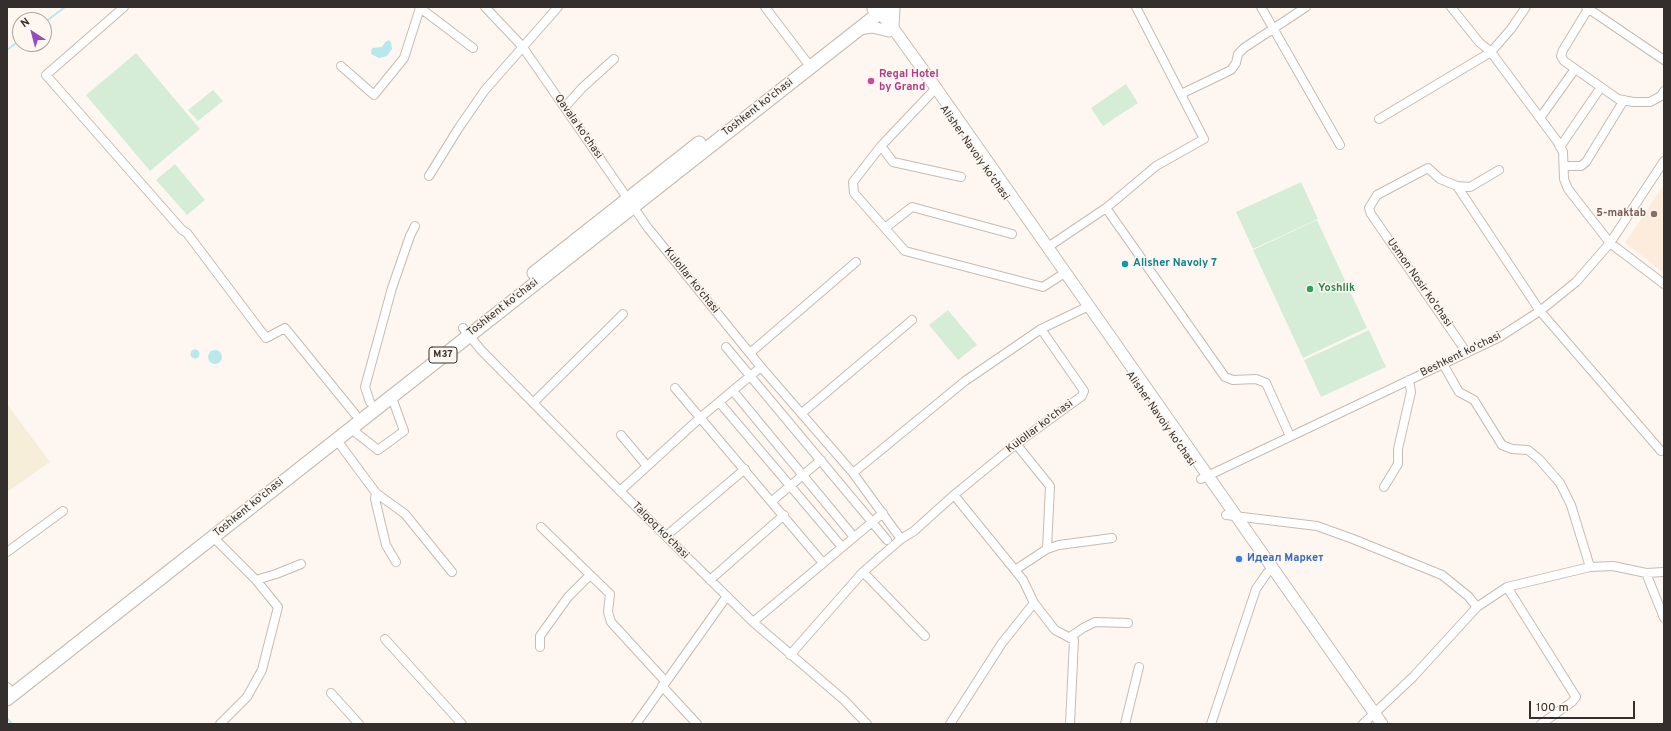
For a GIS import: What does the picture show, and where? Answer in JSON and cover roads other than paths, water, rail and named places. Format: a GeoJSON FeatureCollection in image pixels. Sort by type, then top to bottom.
{"type":"FeatureCollection","features":[{"type":"Feature","properties":{"kind":"highway","name":"Toshkent ko'chasi"},"geometry":{"type":"LineString","coordinates":[[7,691],[370,402],[465,332],[630,203],[858,29],[877,10]]}},
{"type":"Feature","properties":{"kind":"highway","name":"Toshkent ko'chasi"},"geometry":{"type":"LineString","coordinates":[[630,203],[806,61],[877,10]]}},
{"type":"Feature","properties":{"kind":"highway","name":"Toshkent ko'chasi"},"geometry":{"type":"LineString","coordinates":[[7,691],[213,537],[391,395],[465,332]]}},
{"type":"Feature","properties":{"kind":"main road"},"geometry":{"type":"LineString","coordinates":[[858,29],[872,27],[891,30],[894,7]]}},
{"type":"Feature","properties":{"kind":"main road","name":"Alisher Navoiy ko'chasi"},"geometry":{"type":"LineString","coordinates":[[877,10],[1060,276],[1086,307]]}},
{"type":"Feature","properties":{"kind":"main road","name":"Alisher Navoiy ko'chasi"},"geometry":{"type":"LineString","coordinates":[[933,90],[1048,247],[1086,307],[1270,571],[1370,720],[1382,724]]}},
{"type":"Feature","properties":{"kind":"street"},"geometry":{"type":"LineString","coordinates":[[124,7],[46,76],[182,230],[187,233],[266,338],[285,328],[355,414]]}},
{"type":"Feature","properties":{"kind":"street"},"geometry":{"type":"LineString","coordinates":[[341,66],[374,95],[404,58],[419,7],[473,48]]}},
{"type":"Feature","properties":{"kind":"street","name":"Qavala ko'chasi"},"geometry":{"type":"LineString","coordinates":[[485,7],[522,46],[630,203]]}},
{"type":"Feature","properties":{"kind":"street"},"geometry":{"type":"LineString","coordinates":[[429,176],[458,128],[485,90],[522,46],[558,7]]}},
{"type":"Feature","properties":{"kind":"street"},"geometry":{"type":"LineString","coordinates":[[765,7],[806,61]]}},
{"type":"Feature","properties":{"kind":"street"},"geometry":{"type":"LineString","coordinates":[[1048,247],[1106,208],[1156,166],[1204,139],[1136,7]]}},
{"type":"Feature","properties":{"kind":"street"},"geometry":{"type":"LineString","coordinates":[[1261,7],[1340,145]]}},
{"type":"Feature","properties":{"kind":"street"},"geometry":{"type":"LineString","coordinates":[[1181,94],[1231,70],[1236,63],[1238,54],[1244,48],[1306,7]]}},
{"type":"Feature","properties":{"kind":"street"},"geometry":{"type":"LineString","coordinates":[[1451,7],[1479,42],[1491,52],[1560,147],[1563,152],[1564,179],[1568,190],[1610,243],[1664,284]]}},
{"type":"Feature","properties":{"kind":"street"},"geometry":{"type":"LineString","coordinates":[[1379,118],[1491,52],[1511,29],[1526,7]]}},
{"type":"Feature","properties":{"kind":"street"},"geometry":{"type":"LineString","coordinates":[[1664,60],[1587,8],[1561,56],[1564,61],[1618,99],[1633,102],[1650,102],[1661,96],[1664,91]]}},
{"type":"Feature","properties":{"kind":"street"},"geometry":{"type":"LineString","coordinates":[[564,107],[582,88],[614,59]]}},
{"type":"Feature","properties":{"kind":"street"},"geometry":{"type":"LineString","coordinates":[[1540,118],[1575,69]]}},
{"type":"Feature","properties":{"kind":"street"},"geometry":{"type":"LineString","coordinates":[[1560,147],[1601,87]]}},
{"type":"Feature","properties":{"kind":"street"},"geometry":{"type":"LineString","coordinates":[[933,90],[881,146],[853,182],[854,193],[905,251],[1043,286],[1060,276]]}},
{"type":"Feature","properties":{"kind":"street"},"geometry":{"type":"LineString","coordinates":[[1564,166],[1581,166],[1586,162],[1624,100]]}},
{"type":"Feature","properties":{"kind":"street"},"geometry":{"type":"LineString","coordinates":[[881,146],[893,162],[960,177]]}},
{"type":"Feature","properties":{"kind":"street","name":"Beshkent ko'chasi"},"geometry":{"type":"LineString","coordinates":[[1204,477],[1498,338],[1540,311],[1576,282],[1610,243],[1664,161]]}},
{"type":"Feature","properties":{"kind":"street","name":"Usmon Nosir ko'chasi"},"geometry":{"type":"LineString","coordinates":[[1457,186],[1440,179],[1428,168],[1377,195],[1369,208],[1371,214],[1467,353]]}},
{"type":"Feature","properties":{"kind":"street"},"geometry":{"type":"LineString","coordinates":[[1457,186],[1470,187],[1499,170]]}},
{"type":"Feature","properties":{"kind":"street"},"geometry":{"type":"LineString","coordinates":[[1457,186],[1540,311],[1661,451]]}},
{"type":"Feature","properties":{"kind":"street","name":"Kulollar ko'chasi"},"geometry":{"type":"LineString","coordinates":[[630,203],[648,228],[761,367],[853,473],[901,539]]}},
{"type":"Feature","properties":{"kind":"street"},"geometry":{"type":"LineString","coordinates":[[885,228],[912,207],[1012,234]]}},
{"type":"Feature","properties":{"kind":"street"},"geometry":{"type":"LineString","coordinates":[[1106,208],[1225,377],[1233,380],[1256,379],[1266,383],[1290,436]]}},
{"type":"Feature","properties":{"kind":"street"},"geometry":{"type":"LineString","coordinates":[[370,402],[365,387],[392,288],[410,236],[415,226]]}},
{"type":"Feature","properties":{"kind":"street"},"geometry":{"type":"LineString","coordinates":[[750,353],[856,262]]}},
{"type":"Feature","properties":{"kind":"street"},"geometry":{"type":"LineString","coordinates":[[853,473],[965,381],[1041,329],[1086,307]]}},
{"type":"Feature","properties":{"kind":"street"},"geometry":{"type":"LineString","coordinates":[[534,402],[623,314]]}},
{"type":"Feature","properties":{"kind":"street"},"geometry":{"type":"LineString","coordinates":[[802,413],[912,320]]}},
{"type":"Feature","properties":{"kind":"street","name":"Kulollar ko'chasi"},"geometry":{"type":"LineString","coordinates":[[790,655],[862,572],[901,539],[914,531],[954,495],[1016,444],[1082,396],[1084,391],[1041,329]]}},
{"type":"Feature","properties":{"kind":"street","name":"Talqoq ko'chasi"},"geometry":{"type":"LineString","coordinates":[[465,332],[620,491],[753,622],[844,700],[867,724]]}},
{"type":"Feature","properties":{"kind":"street"},"geometry":{"type":"LineString","coordinates":[[726,347],[887,540]]}},
{"type":"Feature","properties":{"kind":"street"},"geometry":{"type":"LineString","coordinates":[[1443,364],[1459,392],[1474,400],[1502,445],[1512,449],[1528,450],[1539,458],[1560,483],[1571,505],[1590,567]]}},
{"type":"Feature","properties":{"kind":"street"},"geometry":{"type":"LineString","coordinates":[[620,491],[719,402],[761,367]]}},
{"type":"Feature","properties":{"kind":"street"},"geometry":{"type":"LineString","coordinates":[[1384,487],[1398,464],[1398,449],[1411,392],[1409,380]]}},
{"type":"Feature","properties":{"kind":"street"},"geometry":{"type":"LineString","coordinates":[[675,388],[784,515],[823,563]]}},
{"type":"Feature","properties":{"kind":"street"},"geometry":{"type":"LineString","coordinates":[[732,391],[854,537]]}},
{"type":"Feature","properties":{"kind":"street"},"geometry":{"type":"LineString","coordinates":[[350,428],[378,450],[404,431],[391,395]]}},
{"type":"Feature","properties":{"kind":"street"},"geometry":{"type":"LineString","coordinates":[[719,402],[842,547]]}},
{"type":"Feature","properties":{"kind":"street"},"geometry":{"type":"LineString","coordinates":[[620,435],[647,466]]}},
{"type":"Feature","properties":{"kind":"street"},"geometry":{"type":"LineString","coordinates":[[336,439],[376,493],[405,514],[452,572]]}},
{"type":"Feature","properties":{"kind":"street"},"geometry":{"type":"LineString","coordinates":[[1016,444],[1050,486],[1047,549]]}},
{"type":"Feature","properties":{"kind":"street"},"geometry":{"type":"LineString","coordinates":[[772,501],[821,460]]}},
{"type":"Feature","properties":{"kind":"street"},"geometry":{"type":"LineString","coordinates":[[666,536],[745,469]]}},
{"type":"Feature","properties":{"kind":"street"},"geometry":{"type":"LineString","coordinates":[[376,493],[375,499],[386,545],[396,562]]}},
{"type":"Feature","properties":{"kind":"street"},"geometry":{"type":"LineString","coordinates":[[954,495],[1023,580],[1034,603],[1055,630],[1074,640],[1070,724]]}},
{"type":"Feature","properties":{"kind":"street"},"geometry":{"type":"LineString","coordinates":[[7,552],[63,512]]}},
{"type":"Feature","properties":{"kind":"street"},"geometry":{"type":"LineString","coordinates":[[753,622],[883,513]]}},
{"type":"Feature","properties":{"kind":"street"},"geometry":{"type":"LineString","coordinates":[[710,580],[784,515]]}},
{"type":"Feature","properties":{"kind":"street"},"geometry":{"type":"LineString","coordinates":[[1231,515],[1317,526],[1353,539],[1442,575],[1468,596],[1477,607]]}},
{"type":"Feature","properties":{"kind":"street"},"geometry":{"type":"LineString","coordinates":[[541,527],[610,594],[608,612],[612,622],[697,724]]}},
{"type":"Feature","properties":{"kind":"street"},"geometry":{"type":"LineString","coordinates":[[213,537],[256,580],[278,607],[262,670],[247,697],[220,724]]}},
{"type":"Feature","properties":{"kind":"street"},"geometry":{"type":"LineString","coordinates":[[1015,570],[1047,549],[1059,545],[1112,538]]}},
{"type":"Feature","properties":{"kind":"street"},"geometry":{"type":"LineString","coordinates":[[256,580],[301,564]]}},
{"type":"Feature","properties":{"kind":"street"},"geometry":{"type":"LineString","coordinates":[[1370,720],[1413,677],[1477,607],[1508,587],[1590,567],[1613,566],[1646,573],[1664,572]]}},
{"type":"Feature","properties":{"kind":"street"},"geometry":{"type":"LineString","coordinates":[[1211,724],[1256,589],[1270,571]]}},
{"type":"Feature","properties":{"kind":"street"},"geometry":{"type":"LineString","coordinates":[[862,572],[925,636]]}},
{"type":"Feature","properties":{"kind":"street"},"geometry":{"type":"LineString","coordinates":[[1646,573],[1664,618]]}},
{"type":"Feature","properties":{"kind":"street"},"geometry":{"type":"LineString","coordinates":[[540,647],[540,636],[568,598],[590,575]]}},
{"type":"Feature","properties":{"kind":"street"},"geometry":{"type":"LineString","coordinates":[[1508,587],[1576,697],[1572,702],[1541,724]]}},
{"type":"Feature","properties":{"kind":"street"},"geometry":{"type":"LineString","coordinates":[[636,724],[727,596]]}},
{"type":"Feature","properties":{"kind":"street"},"geometry":{"type":"LineString","coordinates":[[950,724],[1002,643],[1034,603]]}},
{"type":"Feature","properties":{"kind":"street"},"geometry":{"type":"LineString","coordinates":[[1070,637],[1095,622],[1128,623]]}},
{"type":"Feature","properties":{"kind":"street"},"geometry":{"type":"LineString","coordinates":[[385,639],[462,724]]}},
{"type":"Feature","properties":{"kind":"street"},"geometry":{"type":"LineString","coordinates":[[1125,724],[1139,667]]}},
{"type":"Feature","properties":{"kind":"street"},"geometry":{"type":"LineString","coordinates":[[331,693],[359,724]]}},
{"type":"Feature","properties":{"kind":"water"},"geometry":{"type":"Polygon","coordinates":[[[389,40],[391,42],[392,49],[387,56],[379,58],[371,54],[372,48],[382,47],[385,42],[389,40]]]}},
{"type":"Feature","properties":{"kind":"water"},"geometry":{"type":"Polygon","coordinates":[[[195,349],[200,354],[195,359],[190,354],[195,349]]]}},
{"type":"Feature","properties":{"kind":"water"},"geometry":{"type":"Polygon","coordinates":[[[212,350],[218,350],[222,354],[222,360],[218,364],[212,364],[208,360],[208,354],[212,350]]]}},
{"type":"Feature","properties":{"kind":"waterway"},"geometry":{"type":"LineString","coordinates":[[52,17],[65,7]]}},
{"type":"Feature","properties":{"kind":"waterway"},"geometry":{"type":"LineString","coordinates":[[7,50],[12,46]]}},
{"type":"Feature","properties":{"kind":"waterway"},"geometry":{"type":"LineString","coordinates":[[7,718],[12,724]]}},
{"type":"Feature","properties":{"kind":"place","name":"Regal Hotel by Grand"},"geometry":{"type":"Point","coordinates":[871,81]}},
{"type":"Feature","properties":{"kind":"place","name":"5-maktab"},"geometry":{"type":"Point","coordinates":[1654,214]}},
{"type":"Feature","properties":{"kind":"place","name":"Alisher Navoiy 7"},"geometry":{"type":"Point","coordinates":[1125,264]}},
{"type":"Feature","properties":{"kind":"place","name":"Yoshlik"},"geometry":{"type":"Point","coordinates":[1310,289]}},
{"type":"Feature","properties":{"kind":"place","name":"Идеал Маркет"},"geometry":{"type":"Point","coordinates":[1239,559]}}]}
